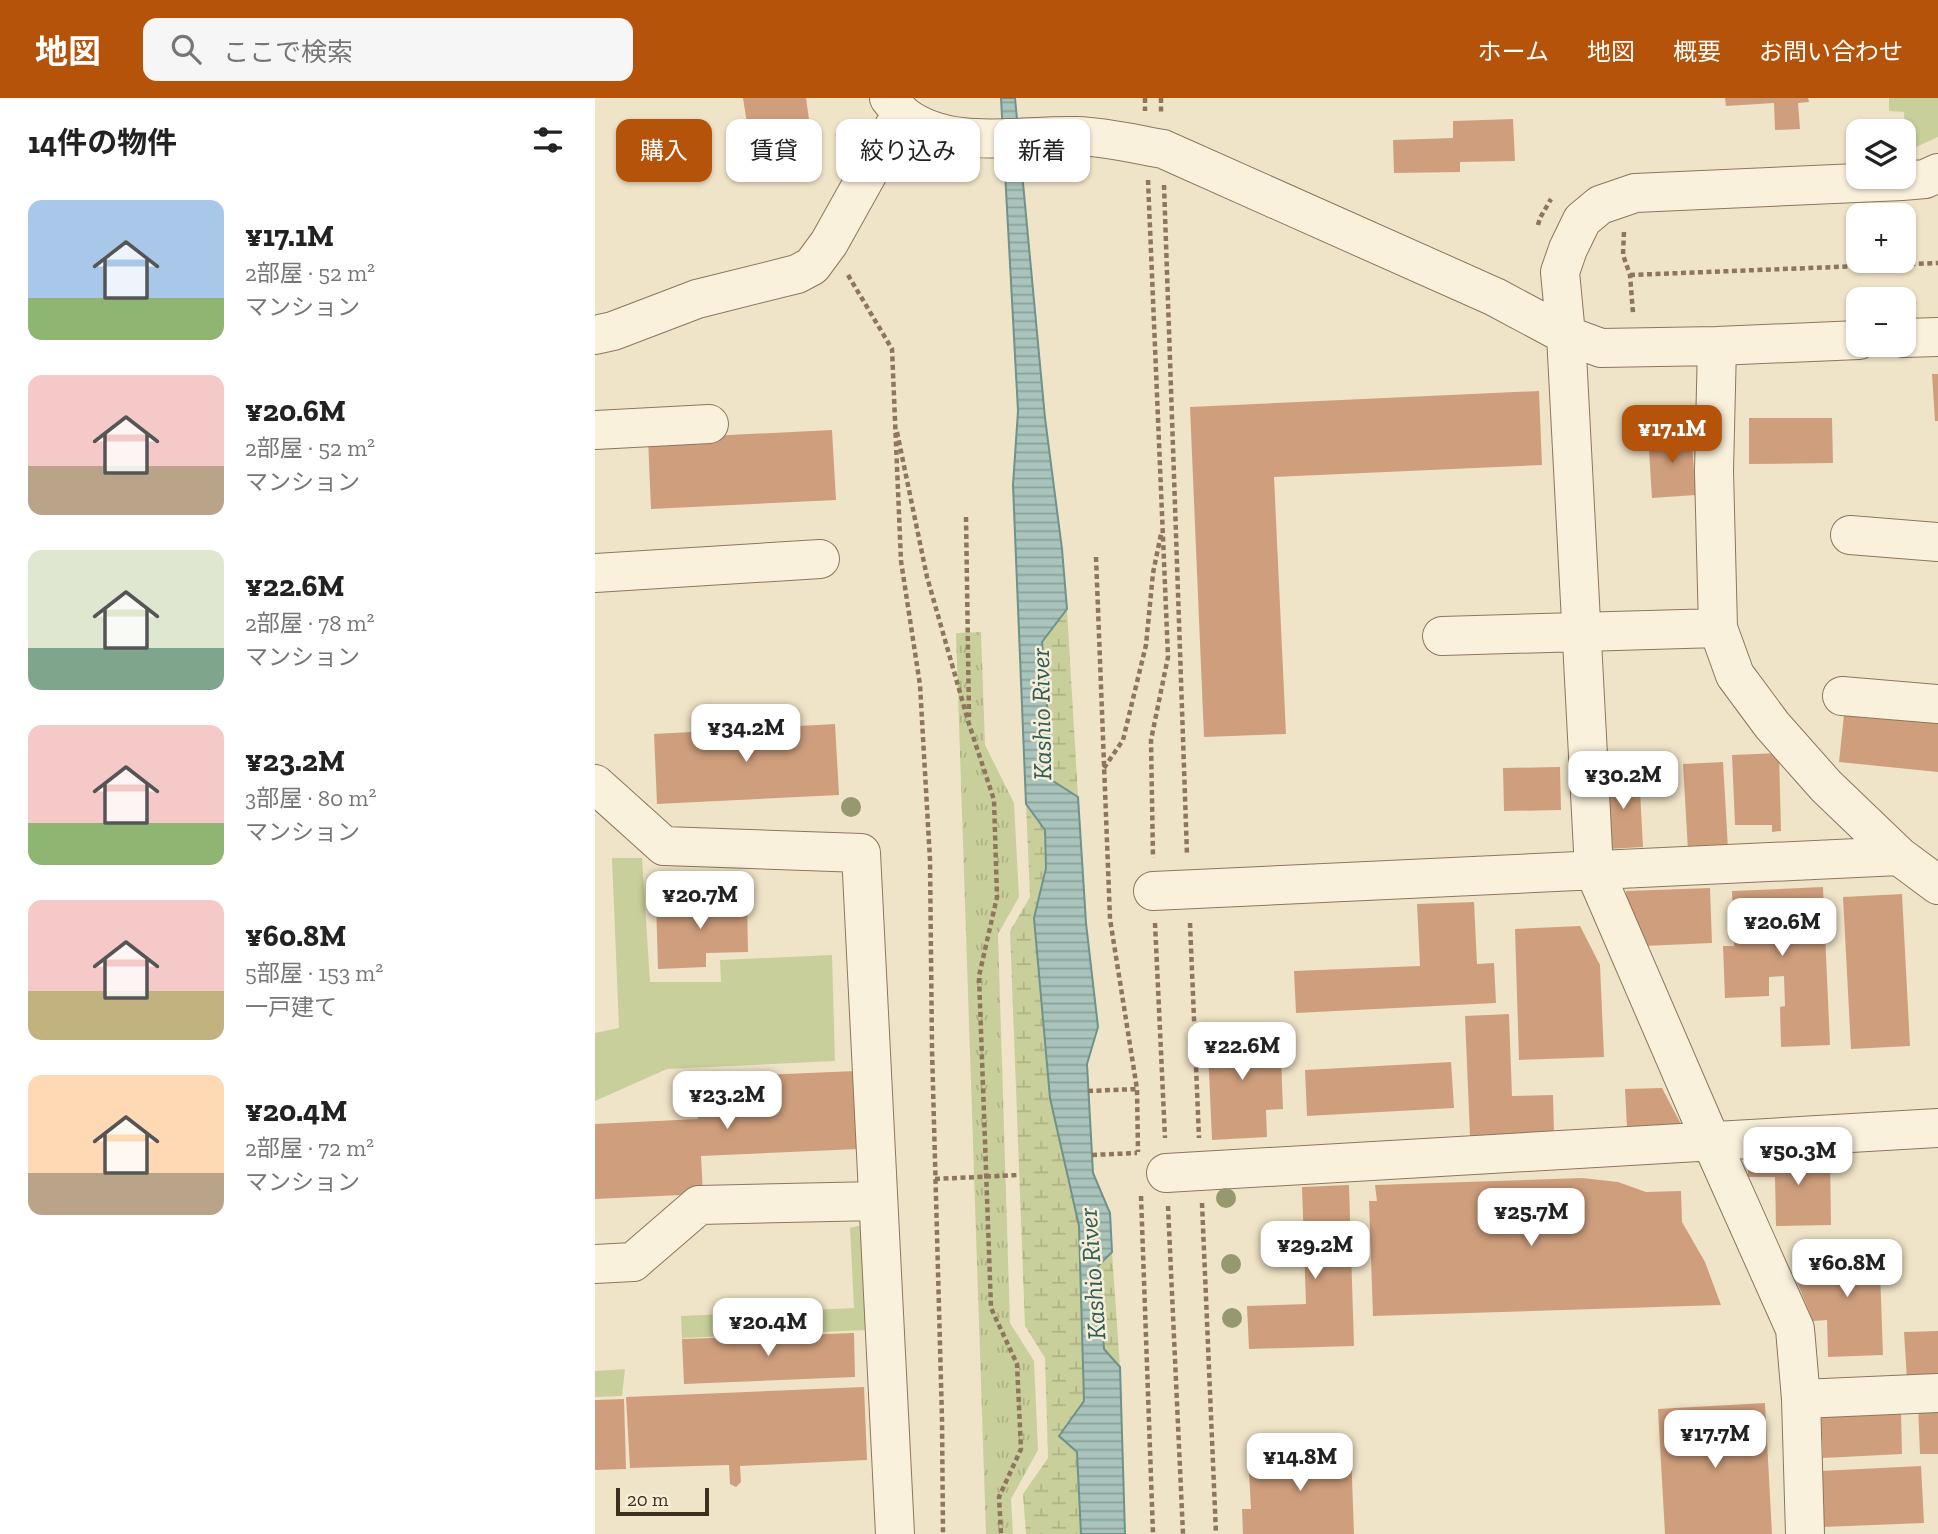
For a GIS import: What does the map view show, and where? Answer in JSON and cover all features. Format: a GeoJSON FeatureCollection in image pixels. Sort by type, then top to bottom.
{"type":"FeatureCollection","features":[{"type":"Feature","properties":{"kind":"street"},"geometry":{"type":"LineString","coordinates":[[595,335],[613,331],[697,299],[797,274],[812,266],[829,243],[895,106],[924,127],[967,138],[1079,136],[1146,146],[1495,297],[1566,335],[1601,348],[1846,341]]}},
{"type":"Feature","properties":{"kind":"street"},"geometry":{"type":"LineString","coordinates":[[1805,1534],[1801,1399],[1794,1329],[1594,870],[1566,335],[1560,272],[1582,220],[1600,205],[1635,193],[1902,181],[1925,179],[1938,173]]}},
{"type":"Feature","properties":{"kind":"street"},"geometry":{"type":"LineString","coordinates":[[1916,338],[1938,337]]}},
{"type":"Feature","properties":{"kind":"street"},"geometry":{"type":"LineString","coordinates":[[1717,346],[1714,471],[1718,628],[1735,675],[1772,725],[1826,786],[1899,856],[1938,885]]}},
{"type":"Feature","properties":{"kind":"street"},"geometry":{"type":"LineString","coordinates":[[595,430],[709,424]]}},
{"type":"Feature","properties":{"kind":"street"},"geometry":{"type":"LineString","coordinates":[[1850,535],[1938,542]]}},
{"type":"Feature","properties":{"kind":"street"},"geometry":{"type":"LineString","coordinates":[[595,573],[820,559]]}},
{"type":"Feature","properties":{"kind":"street"},"geometry":{"type":"LineString","coordinates":[[1442,636],[1718,628]]}},
{"type":"Feature","properties":{"kind":"street"},"geometry":{"type":"LineString","coordinates":[[1842,695],[1938,704]]}},
{"type":"Feature","properties":{"kind":"street"},"geometry":{"type":"LineString","coordinates":[[595,784],[664,846],[861,853],[895,1534]]}},
{"type":"Feature","properties":{"kind":"street"},"geometry":{"type":"LineString","coordinates":[[1171,890],[1899,856]]}},
{"type":"Feature","properties":{"kind":"street"},"geometry":{"type":"LineString","coordinates":[[1169,1179],[1938,1128]]}},
{"type":"Feature","properties":{"kind":"street"},"geometry":{"type":"LineString","coordinates":[[595,1264],[633,1262],[699,1205],[877,1201]]}},
{"type":"Feature","properties":{"kind":"street"},"geometry":{"type":"LineString","coordinates":[[1801,1399],[1938,1393]]}},
{"type":"Feature","properties":{"kind":"path"},"geometry":{"type":"LineString","coordinates":[[1153,1534],[1169,1179],[1171,890],[1146,146],[1161,98]]}},
{"type":"Feature","properties":{"kind":"path"},"geometry":{"type":"LineString","coordinates":[[1146,146],[1168,657],[1151,740],[1171,890],[1169,1179],[1183,1534]]}},
{"type":"Feature","properties":{"kind":"path"},"geometry":{"type":"LineString","coordinates":[[829,243],[892,349],[901,561],[920,685],[926,764],[943,1534]]}},
{"type":"Feature","properties":{"kind":"path"},"geometry":{"type":"LineString","coordinates":[[1633,324],[1630,275],[1938,263]]}},
{"type":"Feature","properties":{"kind":"path"},"geometry":{"type":"LineString","coordinates":[[894,418],[927,577],[994,800],[997,897],[979,976],[991,1308],[1017,1364],[1021,1449],[999,1496],[1001,1534]]}},
{"type":"Feature","properties":{"kind":"path"},"geometry":{"type":"LineString","coordinates":[[966,517],[969,724]]}},
{"type":"Feature","properties":{"kind":"path"},"geometry":{"type":"LineString","coordinates":[[1104,768],[1123,740],[1146,645],[1153,573],[1163,526]]}},
{"type":"Feature","properties":{"kind":"path"},"geometry":{"type":"LineString","coordinates":[[1092,1155],[1138,1153],[1137,1089],[1110,919],[1096,557]]}},
{"type":"Feature","properties":{"kind":"path"},"geometry":{"type":"LineString","coordinates":[[1089,1091],[1137,1089]]}},
{"type":"Feature","properties":{"kind":"path"},"geometry":{"type":"LineString","coordinates":[[935,1179],[1019,1175]]}},
{"type":"Feature","properties":{"kind":"path"},"geometry":{"type":"LineString","coordinates":[[1169,1179],[1216,1534]]}},
{"type":"Feature","properties":{"kind":"green space"},"geometry":{"type":"Polygon","coordinates":[[[1889,98],[1938,98],[1938,137],[1916,147],[1916,119],[1904,119],[1904,112],[1889,111],[1889,98]]]}},
{"type":"Feature","properties":{"kind":"green space"},"geometry":{"type":"Polygon","coordinates":[[[1067,609],[1078,797],[1053,782],[1042,641],[1067,609]]]}},
{"type":"Feature","properties":{"kind":"green space"},"geometry":{"type":"Polygon","coordinates":[[[981,632],[985,745],[1014,803],[1019,897],[998,934],[1010,1323],[1034,1361],[1038,1450],[1011,1499],[1013,1534],[986,1534],[956,633],[981,632]]]}},
{"type":"Feature","properties":{"kind":"green space"},"geometry":{"type":"Polygon","coordinates":[[[1026,804],[1045,830],[1046,867],[1034,918],[1050,1098],[1079,1226],[1084,1401],[1059,1436],[1077,1452],[1081,1534],[1026,1534],[1023,1494],[1048,1458],[1045,1358],[1025,1326],[1010,931],[1030,897],[1026,804]]]}},
{"type":"Feature","properties":{"kind":"green space"},"geometry":{"type":"Polygon","coordinates":[[[612,858],[642,858],[650,982],[721,982],[720,960],[832,955],[835,1061],[667,1069],[595,1101],[595,1033],[619,1028],[612,858]]]}},
{"type":"Feature","properties":{"kind":"green space"},"geometry":{"type":"Polygon","coordinates":[[[862,1225],[867,1330],[682,1338],[681,1316],[854,1308],[850,1228],[862,1225]]]}},
{"type":"Feature","properties":{"kind":"green space"},"geometry":{"type":"Polygon","coordinates":[[[1112,1252],[1120,1367],[1104,1349],[1098,1266],[1112,1252]]]}},
{"type":"Feature","properties":{"kind":"green space"},"geometry":{"type":"Polygon","coordinates":[[[625,1369],[622,1396],[595,1397],[595,1371],[625,1369]]]}},
{"type":"Feature","properties":{"kind":"water"},"geometry":{"type":"Polygon","coordinates":[[[1001,98],[1015,98],[1017,119],[1002,119],[1001,98]]]}},
{"type":"Feature","properties":{"kind":"water","name":"Kashio River"},"geometry":{"type":"Polygon","coordinates":[[[1006,182],[1023,182],[1045,418],[1062,549],[1067,609],[1042,642],[1053,781],[1078,797],[1086,923],[1098,1027],[1087,1064],[1093,1173],[1110,1213],[1112,1252],[1098,1266],[1104,1349],[1120,1367],[1125,1534],[1081,1534],[1077,1452],[1059,1436],[1084,1401],[1079,1226],[1050,1098],[1034,918],[1046,868],[1045,830],[1026,804],[1013,485],[1018,411],[1006,182]]]}},
{"type":"Feature","properties":{"kind":"building"},"geometry":{"type":"Polygon","coordinates":[[[743,98],[806,98],[809,119],[746,119],[743,98]]]}},
{"type":"Feature","properties":{"kind":"building"},"geometry":{"type":"Polygon","coordinates":[[[1725,98],[1808,98],[1809,102],[1798,103],[1800,129],[1775,130],[1774,103],[1726,106],[1725,98]]]}},
{"type":"Feature","properties":{"kind":"building"},"geometry":{"type":"Polygon","coordinates":[[[1513,119],[1515,161],[1460,162],[1460,172],[1394,173],[1393,140],[1453,138],[1453,121],[1513,119]]]}},
{"type":"Feature","properties":{"kind":"building"},"geometry":{"type":"Polygon","coordinates":[[[1932,374],[1938,374],[1938,421],[1935,421],[1932,374]]]}},
{"type":"Feature","properties":{"kind":"building"},"geometry":{"type":"Polygon","coordinates":[[[1539,391],[1542,465],[1274,477],[1286,734],[1204,737],[1190,407],[1539,391]]]}},
{"type":"Feature","properties":{"kind":"building"},"geometry":{"type":"Polygon","coordinates":[[[1749,418],[1832,418],[1833,463],[1749,464],[1749,418]]]}},
{"type":"Feature","properties":{"kind":"building"},"geometry":{"type":"Polygon","coordinates":[[[832,430],[836,500],[651,509],[648,439],[832,430]]]}},
{"type":"Feature","properties":{"kind":"building"},"geometry":{"type":"Polygon","coordinates":[[[1691,432],[1696,495],[1652,498],[1648,435],[1691,432]]]}},
{"type":"Feature","properties":{"kind":"building"},"geometry":{"type":"Polygon","coordinates":[[[1845,705],[1938,714],[1938,772],[1839,762],[1845,705]]]}},
{"type":"Feature","properties":{"kind":"building"},"geometry":{"type":"Polygon","coordinates":[[[835,724],[839,795],[657,804],[654,734],[835,724]]]}},
{"type":"Feature","properties":{"kind":"building"},"geometry":{"type":"Polygon","coordinates":[[[1779,753],[1781,831],[1772,832],[1772,825],[1735,825],[1732,755],[1779,753]]]}},
{"type":"Feature","properties":{"kind":"building"},"geometry":{"type":"Polygon","coordinates":[[[1723,762],[1728,849],[1688,851],[1683,764],[1723,762]]]}},
{"type":"Feature","properties":{"kind":"building"},"geometry":{"type":"Polygon","coordinates":[[[1560,767],[1561,810],[1504,811],[1503,768],[1560,767]]]}},
{"type":"Feature","properties":{"kind":"building"},"geometry":{"type":"Polygon","coordinates":[[[1639,772],[1643,847],[1607,849],[1603,775],[1639,772]]]}},
{"type":"Feature","properties":{"kind":"building"},"geometry":{"type":"Polygon","coordinates":[[[1823,887],[1830,1045],[1781,1047],[1780,1007],[1785,1006],[1784,976],[1769,977],[1769,996],[1725,998],[1723,946],[1734,946],[1732,891],[1823,887]]]}},
{"type":"Feature","properties":{"kind":"building"},"geometry":{"type":"Polygon","coordinates":[[[1710,888],[1712,943],[1644,946],[1627,921],[1626,891],[1710,888]]]}},
{"type":"Feature","properties":{"kind":"building"},"geometry":{"type":"Polygon","coordinates":[[[1902,894],[1910,1046],[1851,1049],[1843,897],[1902,894]]]}},
{"type":"Feature","properties":{"kind":"building"},"geometry":{"type":"Polygon","coordinates":[[[747,898],[748,952],[706,953],[706,967],[658,969],[656,901],[747,898]]]}},
{"type":"Feature","properties":{"kind":"building"},"geometry":{"type":"Polygon","coordinates":[[[1474,902],[1477,964],[1494,963],[1496,1003],[1296,1013],[1294,971],[1420,966],[1417,904],[1474,902]]]}},
{"type":"Feature","properties":{"kind":"building"},"geometry":{"type":"Polygon","coordinates":[[[1580,926],[1600,965],[1604,1057],[1519,1060],[1515,929],[1580,926]]]}},
{"type":"Feature","properties":{"kind":"building"},"geometry":{"type":"Polygon","coordinates":[[[1509,1014],[1512,1096],[1553,1095],[1554,1133],[1470,1136],[1465,1016],[1509,1014]]]}},
{"type":"Feature","properties":{"kind":"building"},"geometry":{"type":"Polygon","coordinates":[[[1265,1024],[1266,1058],[1281,1057],[1283,1109],[1266,1110],[1267,1137],[1212,1140],[1207,1027],[1265,1024]]]}},
{"type":"Feature","properties":{"kind":"building"},"geometry":{"type":"Polygon","coordinates":[[[1451,1062],[1454,1108],[1307,1116],[1305,1070],[1451,1062]]]}},
{"type":"Feature","properties":{"kind":"building"},"geometry":{"type":"Polygon","coordinates":[[[855,1071],[858,1149],[701,1156],[703,1194],[595,1199],[595,1124],[698,1119],[697,1078],[855,1071]]]}},
{"type":"Feature","properties":{"kind":"building"},"geometry":{"type":"Polygon","coordinates":[[[1662,1088],[1681,1124],[1627,1127],[1625,1089],[1662,1088]]]}},
{"type":"Feature","properties":{"kind":"building"},"geometry":{"type":"Polygon","coordinates":[[[1830,1154],[1831,1225],[1776,1226],[1775,1177],[1748,1177],[1748,1156],[1830,1154]]]}},
{"type":"Feature","properties":{"kind":"building"},"geometry":{"type":"Polygon","coordinates":[[[1582,1178],[1618,1182],[1646,1192],[1681,1191],[1682,1222],[1705,1262],[1721,1305],[1373,1316],[1369,1201],[1377,1201],[1375,1185],[1582,1178]]]}},
{"type":"Feature","properties":{"kind":"building"},"geometry":{"type":"Polygon","coordinates":[[[1349,1185],[1354,1346],[1249,1349],[1247,1306],[1306,1304],[1302,1187],[1349,1185]]]}},
{"type":"Feature","properties":{"kind":"building"},"geometry":{"type":"Polygon","coordinates":[[[1879,1243],[1883,1355],[1828,1357],[1827,1320],[1813,1321],[1792,1270],[1827,1269],[1826,1245],[1879,1243]]]}},
{"type":"Feature","properties":{"kind":"building"},"geometry":{"type":"Polygon","coordinates":[[[1938,1331],[1938,1379],[1907,1380],[1904,1332],[1938,1331]]]}},
{"type":"Feature","properties":{"kind":"building"},"geometry":{"type":"Polygon","coordinates":[[[854,1333],[855,1377],[684,1384],[682,1339],[854,1333]]]}},
{"type":"Feature","properties":{"kind":"building"},"geometry":{"type":"Polygon","coordinates":[[[864,1387],[867,1460],[740,1466],[741,1482],[736,1487],[730,1484],[729,1465],[630,1468],[626,1397],[864,1387]]]}},
{"type":"Feature","properties":{"kind":"building"},"geometry":{"type":"Polygon","coordinates":[[[624,1399],[626,1469],[595,1470],[595,1400],[624,1399]]]}},
{"type":"Feature","properties":{"kind":"building"},"geometry":{"type":"Polygon","coordinates":[[[1765,1403],[1772,1534],[1665,1534],[1658,1409],[1765,1403]]]}},
{"type":"Feature","properties":{"kind":"building"},"geometry":{"type":"Polygon","coordinates":[[[1938,1405],[1938,1454],[1920,1454],[1918,1406],[1938,1405]]]}},
{"type":"Feature","properties":{"kind":"building"},"geometry":{"type":"Polygon","coordinates":[[[1901,1412],[1902,1454],[1823,1458],[1821,1415],[1901,1412]]]}},
{"type":"Feature","properties":{"kind":"building"},"geometry":{"type":"Polygon","coordinates":[[[1351,1450],[1354,1534],[1243,1534],[1242,1509],[1251,1509],[1248,1453],[1351,1450]]]}},
{"type":"Feature","properties":{"kind":"building"},"geometry":{"type":"Polygon","coordinates":[[[1921,1466],[1924,1523],[1823,1527],[1820,1471],[1921,1466]]]}}]}
